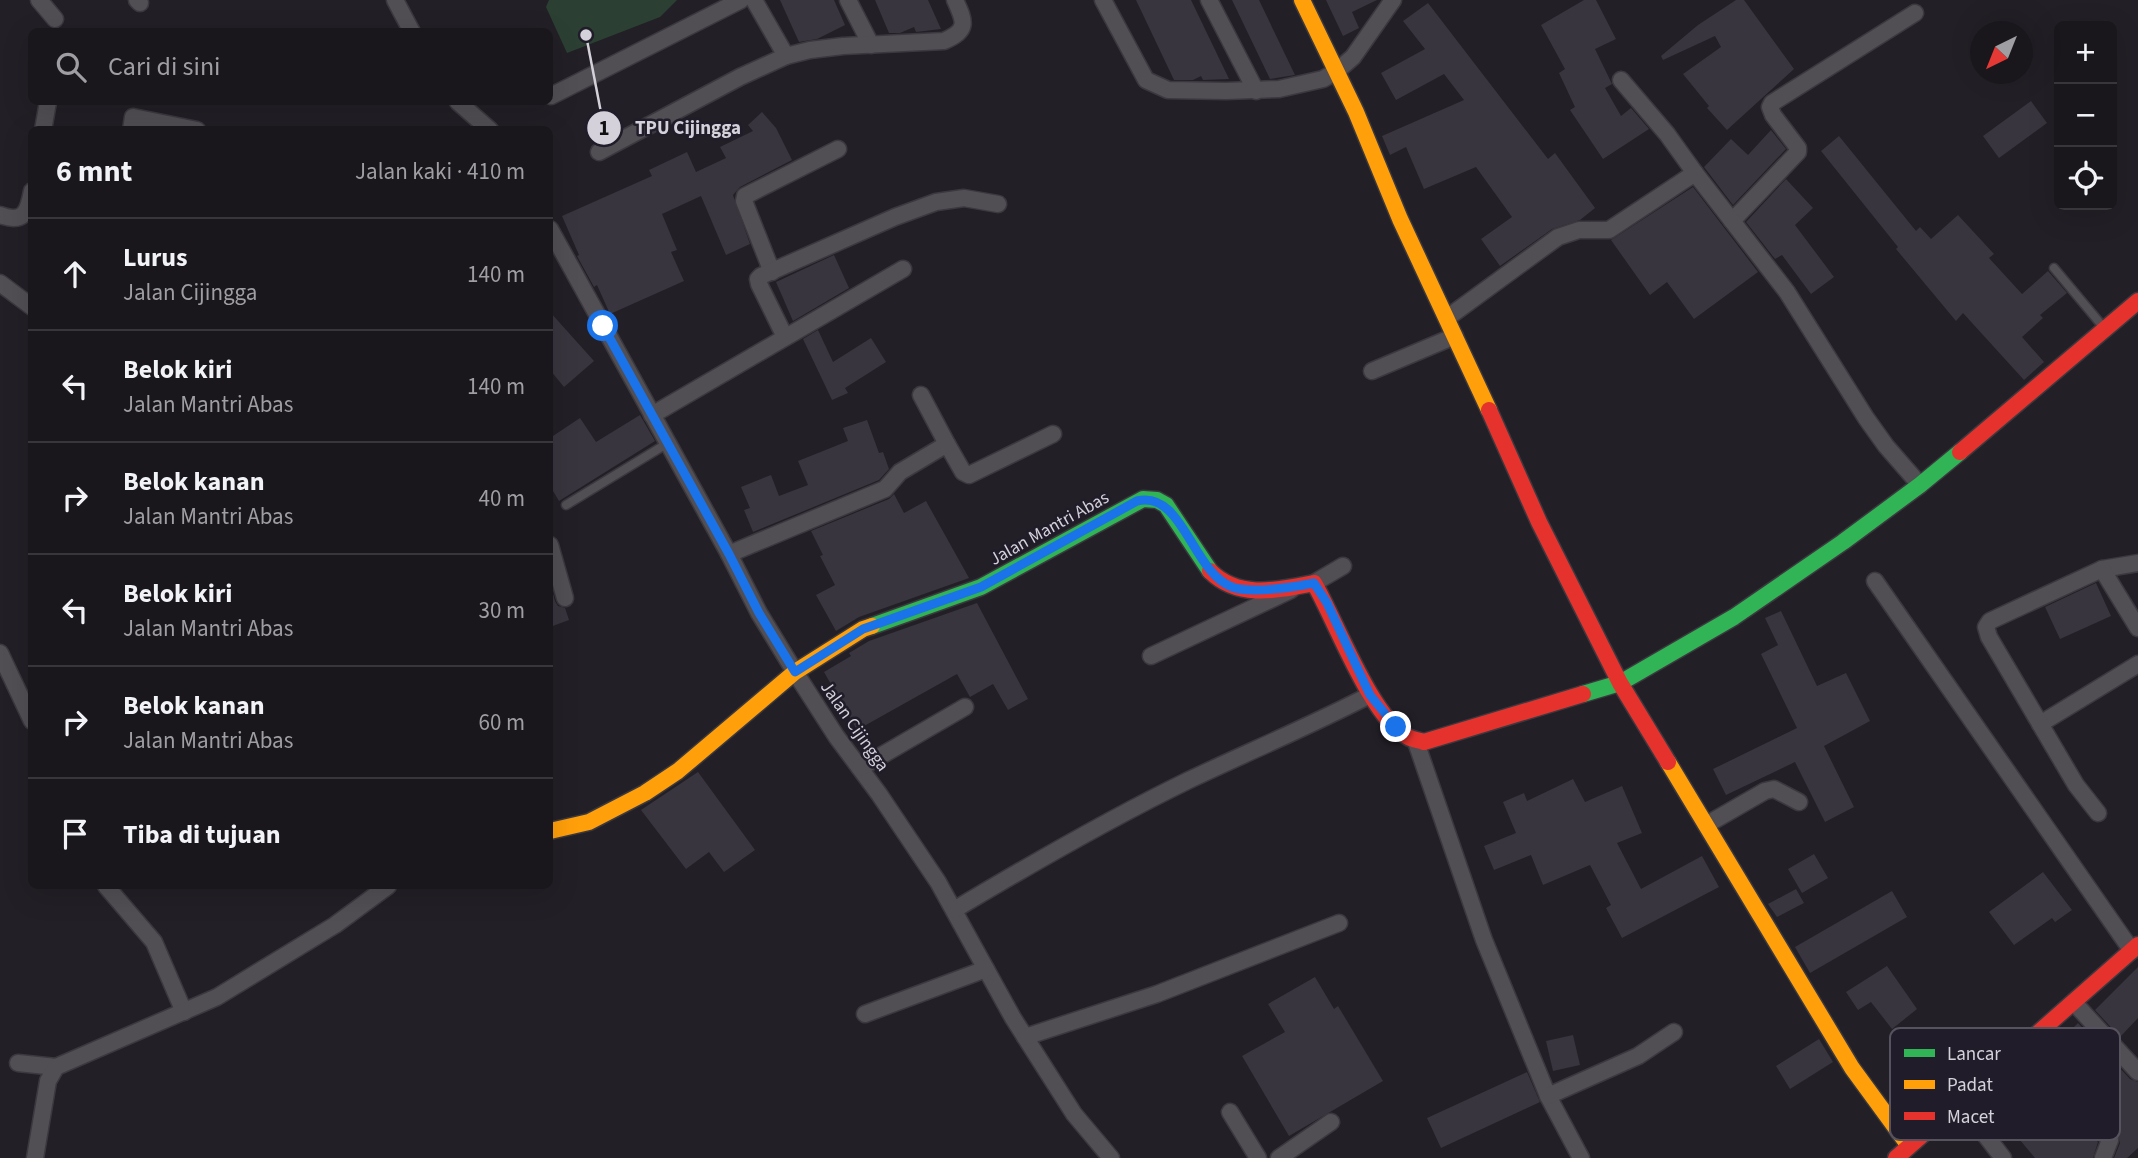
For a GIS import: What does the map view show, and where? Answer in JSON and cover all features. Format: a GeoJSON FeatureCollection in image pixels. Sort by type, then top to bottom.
{"type":"FeatureCollection","features":[{"type":"Feature","properties":{"kind":"street"},"geometry":{"type":"LineString","coordinates":[[39,0],[55,19]]}},
{"type":"Feature","properties":{"kind":"street"},"geometry":{"type":"LineString","coordinates":[[395,0],[410,28]]}},
{"type":"Feature","properties":{"kind":"street"},"geometry":{"type":"LineString","coordinates":[[553,95],[741,0]]}},
{"type":"Feature","properties":{"kind":"street"},"geometry":{"type":"LineString","coordinates":[[754,0],[786,56]]}},
{"type":"Feature","properties":{"kind":"street"},"geometry":{"type":"LineString","coordinates":[[848,0],[871,45]]}},
{"type":"Feature","properties":{"kind":"street"},"geometry":{"type":"LineString","coordinates":[[599,152],[740,77],[786,56],[810,50],[944,41],[957,35],[962,29],[963,21],[955,0]]}},
{"type":"Feature","properties":{"kind":"street"},"geometry":{"type":"LineString","coordinates":[[1103,0],[1141,74],[1154,86],[1168,90],[1256,91],[1323,79],[1337,71],[1353,57],[1393,0]]}},
{"type":"Feature","properties":{"kind":"street"},"geometry":{"type":"LineString","coordinates":[[1209,0],[1256,91]]}},
{"type":"Feature","properties":{"kind":"street"},"geometry":{"type":"LineString","coordinates":[[1302,0],[1337,71],[1400,219],[1539,522],[1620,683],[1852,1068],[1890,1125]]}},
{"type":"Feature","properties":{"kind":"street"},"geometry":{"type":"LineString","coordinates":[[1732,221],[1798,152],[1798,148],[1773,115],[1770,107],[1772,103],[1915,13]]}},
{"type":"Feature","properties":{"kind":"street"},"geometry":{"type":"LineString","coordinates":[[1621,80],[1667,134],[1787,292],[1879,437],[1920,485]]}},
{"type":"Feature","properties":{"kind":"street"},"geometry":{"type":"LineString","coordinates":[[44,126],[47,105]]}},
{"type":"Feature","properties":{"kind":"street"},"geometry":{"type":"LineString","coordinates":[[461,105],[485,126]]}},
{"type":"Feature","properties":{"kind":"street"},"geometry":{"type":"LineString","coordinates":[[132,126],[133,117],[177,126]]}},
{"type":"Feature","properties":{"kind":"street"},"geometry":{"type":"LineString","coordinates":[[772,272],[744,201],[745,196],[838,149]]}},
{"type":"Feature","properties":{"kind":"street"},"geometry":{"type":"LineString","coordinates":[[1447,318],[1558,237],[1579,230],[1609,230],[1695,173]]}},
{"type":"Feature","properties":{"kind":"street"},"geometry":{"type":"LineString","coordinates":[[785,337],[758,281],[761,276],[895,216],[936,202],[964,198],[998,204]]}},
{"type":"Feature","properties":{"kind":"street"},"geometry":{"type":"LineString","coordinates":[[0,215],[20,217],[28,210]]}},
{"type":"Feature","properties":{"kind":"street","name":"Jalan Cijingga"},"geometry":{"type":"LineString","coordinates":[[553,234],[759,613],[836,736],[938,882],[1025,1037],[1074,1114],[1111,1158]]}},
{"type":"Feature","properties":{"kind":"street"},"geometry":{"type":"LineString","coordinates":[[652,415],[903,269]]}},
{"type":"Feature","properties":{"kind":"street"},"geometry":{"type":"LineString","coordinates":[[0,284],[28,304]]}},
{"type":"Feature","properties":{"kind":"street"},"geometry":{"type":"LineString","coordinates":[[1416,742],[1424,742],[1620,683],[1734,617],[1920,485],[2138,301]]}},
{"type":"Feature","properties":{"kind":"street"},"geometry":{"type":"LineString","coordinates":[[1372,371],[1455,336]]}},
{"type":"Feature","properties":{"kind":"street"},"geometry":{"type":"LineString","coordinates":[[920,395],[963,472],[969,475],[1053,434]]}},
{"type":"Feature","properties":{"kind":"street"},"geometry":{"type":"LineString","coordinates":[[729,554],[885,489],[899,473],[947,444]]}},
{"type":"Feature","properties":{"kind":"street","name":"Jalan Mantri Abas"},"geometry":{"type":"LineString","coordinates":[[795,672],[863,629],[981,587],[1143,499],[1157,500],[1166,505],[1210,571],[1225,584],[1238,589],[1248,589],[1306,584]]}},
{"type":"Feature","properties":{"kind":"street"},"geometry":{"type":"LineString","coordinates":[[553,556],[565,598]]}},
{"type":"Feature","properties":{"kind":"street"},"geometry":{"type":"LineString","coordinates":[[2098,813],[2076,785],[1986,628],[1990,621],[2102,569],[2138,563]]}},
{"type":"Feature","properties":{"kind":"street"},"geometry":{"type":"LineString","coordinates":[[1151,656],[1343,566]]}},
{"type":"Feature","properties":{"kind":"street"},"geometry":{"type":"LineString","coordinates":[[2102,569],[2138,628]]}},
{"type":"Feature","properties":{"kind":"street"},"geometry":{"type":"LineString","coordinates":[[1875,582],[2136,950],[2053,1028]]}},
{"type":"Feature","properties":{"kind":"street"},"geometry":{"type":"LineString","coordinates":[[1306,584],[1327,603],[1370,695],[1396,727],[1416,742],[1484,940],[1548,1096],[1581,1158]]}},
{"type":"Feature","properties":{"kind":"street"},"geometry":{"type":"LineString","coordinates":[[0,653],[28,702]]}},
{"type":"Feature","properties":{"kind":"street"},"geometry":{"type":"LineString","coordinates":[[2040,724],[2138,664]]}},
{"type":"Feature","properties":{"kind":"street"},"geometry":{"type":"LineString","coordinates":[[553,830],[589,822],[645,793],[678,771],[795,672]]}},
{"type":"Feature","properties":{"kind":"street"},"geometry":{"type":"LineString","coordinates":[[954,910],[1069,841],[1187,781],[1326,718],[1370,695]]}},
{"type":"Feature","properties":{"kind":"street"},"geometry":{"type":"LineString","coordinates":[[860,768],[965,707]]}},
{"type":"Feature","properties":{"kind":"street"},"geometry":{"type":"LineString","coordinates":[[1706,825],[1765,791],[1774,789],[1799,802]]}},
{"type":"Feature","properties":{"kind":"street"},"geometry":{"type":"LineString","coordinates":[[109,889],[154,942],[184,1012]]}},
{"type":"Feature","properties":{"kind":"street"},"geometry":{"type":"LineString","coordinates":[[18,1063],[56,1067],[217,997],[335,925],[384,889]]}},
{"type":"Feature","properties":{"kind":"street"},"geometry":{"type":"LineString","coordinates":[[1025,1037],[1157,994],[1339,923]]}},
{"type":"Feature","properties":{"kind":"street"},"geometry":{"type":"LineString","coordinates":[[2049,1028],[2118,967]]}},
{"type":"Feature","properties":{"kind":"street"},"geometry":{"type":"LineString","coordinates":[[864,1014],[986,969]]}},
{"type":"Feature","properties":{"kind":"street"},"geometry":{"type":"LineString","coordinates":[[2078,1007],[2097,1028]]}},
{"type":"Feature","properties":{"kind":"street"},"geometry":{"type":"LineString","coordinates":[[1548,1096],[1638,1056],[1674,1031]]}},
{"type":"Feature","properties":{"kind":"street"},"geometry":{"type":"LineString","coordinates":[[2120,1052],[2138,1072]]}},
{"type":"Feature","properties":{"kind":"street"},"geometry":{"type":"LineString","coordinates":[[35,1158],[48,1081],[56,1067]]}},
{"type":"Feature","properties":{"kind":"street"},"geometry":{"type":"LineString","coordinates":[[1230,1112],[1258,1158]]}},
{"type":"Feature","properties":{"kind":"street"},"geometry":{"type":"LineString","coordinates":[[1279,1158],[1331,1122]]}},
{"type":"Feature","properties":{"kind":"street"},"geometry":{"type":"LineString","coordinates":[[1908,1152],[1922,1140]]}},
{"type":"Feature","properties":{"kind":"street"},"geometry":{"type":"LineString","coordinates":[[1896,1158],[1922,1140]]}},
{"type":"Feature","properties":{"kind":"street"},"geometry":{"type":"LineString","coordinates":[[1989,1140],[2003,1158]]}},
{"type":"Feature","properties":{"kind":"street"},"geometry":{"type":"LineString","coordinates":[[2103,1158],[2110,1140]]}},
{"type":"Feature","properties":{"kind":"lane"},"geometry":{"type":"LineString","coordinates":[[2054,268],[2105,329]]}},
{"type":"Feature","properties":{"kind":"lane"},"geometry":{"type":"LineString","coordinates":[[566,505],[668,443]]}},
{"type":"Feature","properties":{"kind":"green space"},"geometry":{"type":"Polygon","coordinates":[[[549,0],[677,0],[660,17],[567,53],[546,7],[549,0]]]}},
{"type":"Feature","properties":{"kind":"building"},"geometry":{"type":"Polygon","coordinates":[[[780,0],[834,0],[845,25],[817,39],[799,42],[780,0]]]}},
{"type":"Feature","properties":{"kind":"building"},"geometry":{"type":"Polygon","coordinates":[[[875,0],[928,0],[941,29],[916,32],[914,27],[900,33],[889,33],[875,0]]]}},
{"type":"Feature","properties":{"kind":"building"},"geometry":{"type":"Polygon","coordinates":[[[1136,0],[1191,0],[1229,79],[1203,80],[1201,76],[1193,80],[1174,80],[1136,0]]]}},
{"type":"Feature","properties":{"kind":"building"},"geometry":{"type":"Polygon","coordinates":[[[1232,0],[1259,0],[1295,75],[1270,79],[1232,0]]]}},
{"type":"Feature","properties":{"kind":"building"},"geometry":{"type":"Polygon","coordinates":[[[1326,0],[1377,0],[1352,12],[1359,28],[1343,36],[1326,0]]]}},
{"type":"Feature","properties":{"kind":"building"},"geometry":{"type":"Polygon","coordinates":[[[1584,0],[1596,0],[1616,39],[1595,49],[1612,84],[1605,88],[1621,116],[1631,108],[1649,129],[1603,159],[1570,110],[1575,107],[1559,73],[1565,69],[1541,25],[1584,0]]]}},
{"type":"Feature","properties":{"kind":"building"},"geometry":{"type":"Polygon","coordinates":[[[1736,0],[1744,0],[1794,69],[1727,130],[1707,108],[1709,106],[1683,74],[1721,47],[1715,36],[1663,60],[1661,56],[1698,25],[1736,0]]]}},
{"type":"Feature","properties":{"kind":"building"},"geometry":{"type":"Polygon","coordinates":[[[1428,3],[1548,159],[1555,153],[1595,208],[1580,220],[1552,229],[1500,266],[1481,239],[1512,217],[1476,167],[1424,189],[1406,147],[1390,155],[1382,136],[1464,100],[1444,74],[1396,100],[1381,73],[1425,49],[1403,21],[1428,3]]]}},
{"type":"Feature","properties":{"kind":"building"},"geometry":{"type":"Polygon","coordinates":[[[2031,101],[2047,123],[1999,158],[1983,136],[2031,101]]]}},
{"type":"Feature","properties":{"kind":"building"},"geometry":{"type":"Polygon","coordinates":[[[762,112],[776,128],[792,160],[740,187],[733,195],[750,244],[726,255],[701,196],[662,214],[677,250],[671,252],[684,281],[610,314],[597,285],[594,287],[577,256],[579,255],[562,216],[652,176],[649,170],[687,152],[696,172],[726,158],[720,147],[753,131],[748,125],[762,112]]]}},
{"type":"Feature","properties":{"kind":"building"},"geometry":{"type":"Polygon","coordinates":[[[1771,130],[1786,149],[1733,205],[1704,167],[1731,139],[1748,155],[1771,130]]]}},
{"type":"Feature","properties":{"kind":"building"},"geometry":{"type":"Polygon","coordinates":[[[1839,136],[1916,231],[1920,227],[1931,239],[1958,215],[1994,254],[1989,258],[2022,294],[2048,271],[2067,293],[2040,315],[2043,318],[2022,337],[2044,362],[2024,380],[1963,313],[1956,321],[1896,249],[1898,247],[1821,151],[1839,136]]]}},
{"type":"Feature","properties":{"kind":"building"},"geometry":{"type":"Polygon","coordinates":[[[1786,179],[1813,208],[1795,225],[1834,277],[1811,294],[1782,255],[1775,259],[1746,222],[1786,179]]]}},
{"type":"Feature","properties":{"kind":"building"},"geometry":{"type":"Polygon","coordinates":[[[1693,187],[1758,272],[1694,319],[1667,282],[1650,295],[1611,240],[1693,187]]]}},
{"type":"Feature","properties":{"kind":"building"},"geometry":{"type":"Polygon","coordinates":[[[834,255],[849,288],[793,321],[776,282],[834,255]]]}},
{"type":"Feature","properties":{"kind":"building"},"geometry":{"type":"Polygon","coordinates":[[[553,315],[594,361],[564,387],[553,374],[553,315]]]}},
{"type":"Feature","properties":{"kind":"building"},"geometry":{"type":"Polygon","coordinates":[[[818,330],[833,362],[871,338],[886,362],[845,388],[848,393],[832,400],[803,339],[818,330]]]}},
{"type":"Feature","properties":{"kind":"building"},"geometry":{"type":"Polygon","coordinates":[[[640,415],[655,441],[559,501],[553,491],[553,436],[580,418],[596,442],[640,415]]]}},
{"type":"Feature","properties":{"kind":"building"},"geometry":{"type":"Polygon","coordinates":[[[867,420],[879,453],[883,452],[889,469],[879,480],[753,532],[744,510],[750,508],[741,487],[771,475],[779,496],[808,485],[798,461],[848,441],[843,428],[867,420]]]}},
{"type":"Feature","properties":{"kind":"building"},"geometry":{"type":"Polygon","coordinates":[[[894,494],[904,513],[926,501],[969,578],[859,617],[836,631],[816,595],[835,585],[811,531],[889,499],[894,494]]]}},
{"type":"Feature","properties":{"kind":"building"},"geometry":{"type":"Polygon","coordinates":[[[2096,583],[2111,616],[2060,639],[2045,607],[2096,583]]]}},
{"type":"Feature","properties":{"kind":"building"},"geometry":{"type":"Polygon","coordinates":[[[553,593],[558,606],[565,608],[569,620],[553,626],[553,593]]]}},
{"type":"Feature","properties":{"kind":"building"},"geometry":{"type":"Polygon","coordinates":[[[977,603],[1028,699],[1008,710],[993,684],[970,697],[957,674],[857,730],[824,672],[851,656],[849,653],[869,641],[977,603]]]}},
{"type":"Feature","properties":{"kind":"building"},"geometry":{"type":"Polygon","coordinates":[[[1781,611],[1817,686],[1846,673],[1870,721],[1824,746],[1854,807],[1825,822],[1795,762],[1726,795],[1713,769],[1797,728],[1761,654],[1778,645],[1765,618],[1781,611]]]}},
{"type":"Feature","properties":{"kind":"building"},"geometry":{"type":"Polygon","coordinates":[[[698,772],[755,850],[724,872],[709,852],[686,869],[641,810],[698,772]]]}},
{"type":"Feature","properties":{"kind":"building"},"geometry":{"type":"Polygon","coordinates":[[[1573,779],[1585,802],[1622,786],[1642,833],[1617,843],[1641,889],[1702,856],[1719,887],[1622,938],[1606,908],[1611,905],[1590,865],[1543,885],[1531,855],[1494,870],[1484,846],[1516,833],[1503,802],[1524,793],[1527,801],[1573,779]]]}},
{"type":"Feature","properties":{"kind":"building"},"geometry":{"type":"Polygon","coordinates":[[[1814,854],[1828,878],[1802,893],[1788,869],[1814,854]]]}},
{"type":"Feature","properties":{"kind":"building"},"geometry":{"type":"Polygon","coordinates":[[[2043,872],[2072,910],[2055,922],[2052,918],[2014,945],[1989,912],[2043,872]]]}},
{"type":"Feature","properties":{"kind":"building"},"geometry":{"type":"Polygon","coordinates":[[[1796,889],[1804,903],[1777,917],[1768,904],[1796,889]]]}},
{"type":"Feature","properties":{"kind":"building"},"geometry":{"type":"Polygon","coordinates":[[[1892,891],[1907,917],[1810,973],[1795,947],[1892,891]]]}},
{"type":"Feature","properties":{"kind":"building"},"geometry":{"type":"Polygon","coordinates":[[[1887,966],[1917,1009],[1891,1028],[1871,1002],[1858,1010],[1846,992],[1887,966]]]}},
{"type":"Feature","properties":{"kind":"building"},"geometry":{"type":"Polygon","coordinates":[[[2138,967],[2138,1018],[2120,1037],[2120,1028],[2112,1028],[2095,1010],[2138,967]]]}},
{"type":"Feature","properties":{"kind":"building"},"geometry":{"type":"Polygon","coordinates":[[[1315,977],[1334,1009],[1338,1006],[1383,1081],[1289,1136],[1242,1056],[1285,1032],[1268,1004],[1315,977]]]}},
{"type":"Feature","properties":{"kind":"building"},"geometry":{"type":"Polygon","coordinates":[[[1573,1035],[1580,1065],[1553,1071],[1546,1041],[1573,1035]]]}},
{"type":"Feature","properties":{"kind":"building"},"geometry":{"type":"Polygon","coordinates":[[[1819,1039],[1833,1062],[1790,1089],[1776,1066],[1819,1039]]]}},
{"type":"Feature","properties":{"kind":"building"},"geometry":{"type":"Polygon","coordinates":[[[2120,1068],[2130,1079],[2138,1082],[2138,1148],[2127,1158],[2114,1158],[2120,1143],[2120,1068]]]}},
{"type":"Feature","properties":{"kind":"building"},"geometry":{"type":"Polygon","coordinates":[[[1527,1072],[1540,1102],[1441,1148],[1427,1118],[1527,1072]]]}},
{"type":"Feature","properties":{"kind":"building"},"geometry":{"type":"Polygon","coordinates":[[[2020,1140],[2098,1142],[2093,1158],[2035,1158],[2020,1140]]]}},
{"type":"Feature","properties":{"kind":"traffic: fast"},"geometry":{"type":"LineString","coordinates":[[1583,694],[1620,683],[1734,617],[1843,542],[1960,452]]}},
{"type":"Feature","properties":{"kind":"traffic: fast"},"geometry":{"type":"LineString","coordinates":[[872,626],[981,587],[1143,499],[1157,500],[1166,505],[1210,571]]}},
{"type":"Feature","properties":{"kind":"traffic: slow"},"geometry":{"type":"LineString","coordinates":[[1302,0],[1356,112],[1400,219],[1489,410]]}},
{"type":"Feature","properties":{"kind":"traffic: slow"},"geometry":{"type":"LineString","coordinates":[[553,830],[589,822],[645,793],[678,771],[795,672],[872,626]]}},
{"type":"Feature","properties":{"kind":"traffic: slow"},"geometry":{"type":"LineString","coordinates":[[1668,762],[1852,1068],[1890,1120]]}},
{"type":"Feature","properties":{"kind":"traffic: slow"},"geometry":{"type":"LineString","coordinates":[[1905,1140],[1909,1146]]}},
{"type":"Feature","properties":{"kind":"traffic: jam"},"geometry":{"type":"LineString","coordinates":[[1960,452],[2138,301]]}},
{"type":"Feature","properties":{"kind":"traffic: jam"},"geometry":{"type":"LineString","coordinates":[[1489,410],[1539,522],[1620,683],[1668,762]]}},
{"type":"Feature","properties":{"kind":"traffic: jam"},"geometry":{"type":"LineString","coordinates":[[1210,571],[1221,580],[1246,589],[1273,590],[1314,583],[1368,690],[1394,726],[1412,739],[1424,742],[1583,694]]}},
{"type":"Feature","properties":{"kind":"traffic: jam"},"geometry":{"type":"LineString","coordinates":[[2044,1028],[2138,945]]}},
{"type":"Feature","properties":{"kind":"traffic: jam"},"geometry":{"type":"LineString","coordinates":[[1896,1158],[1916,1140]]}},
{"type":"Feature","properties":{"kind":"place","name":"TPU Cijingga"},"geometry":{"type":"Point","coordinates":[586,35]}},
{"type":"Feature","properties":{"kind":"route"},"geometry":{"type":"LineString","coordinates":[[603,326],[759,613],[795,672],[863,629],[981,587],[1137,501],[1150,499],[1166,505],[1210,571],[1225,584],[1238,589],[1248,589],[1314,583],[1327,603],[1370,695],[1396,727]]}}]}
